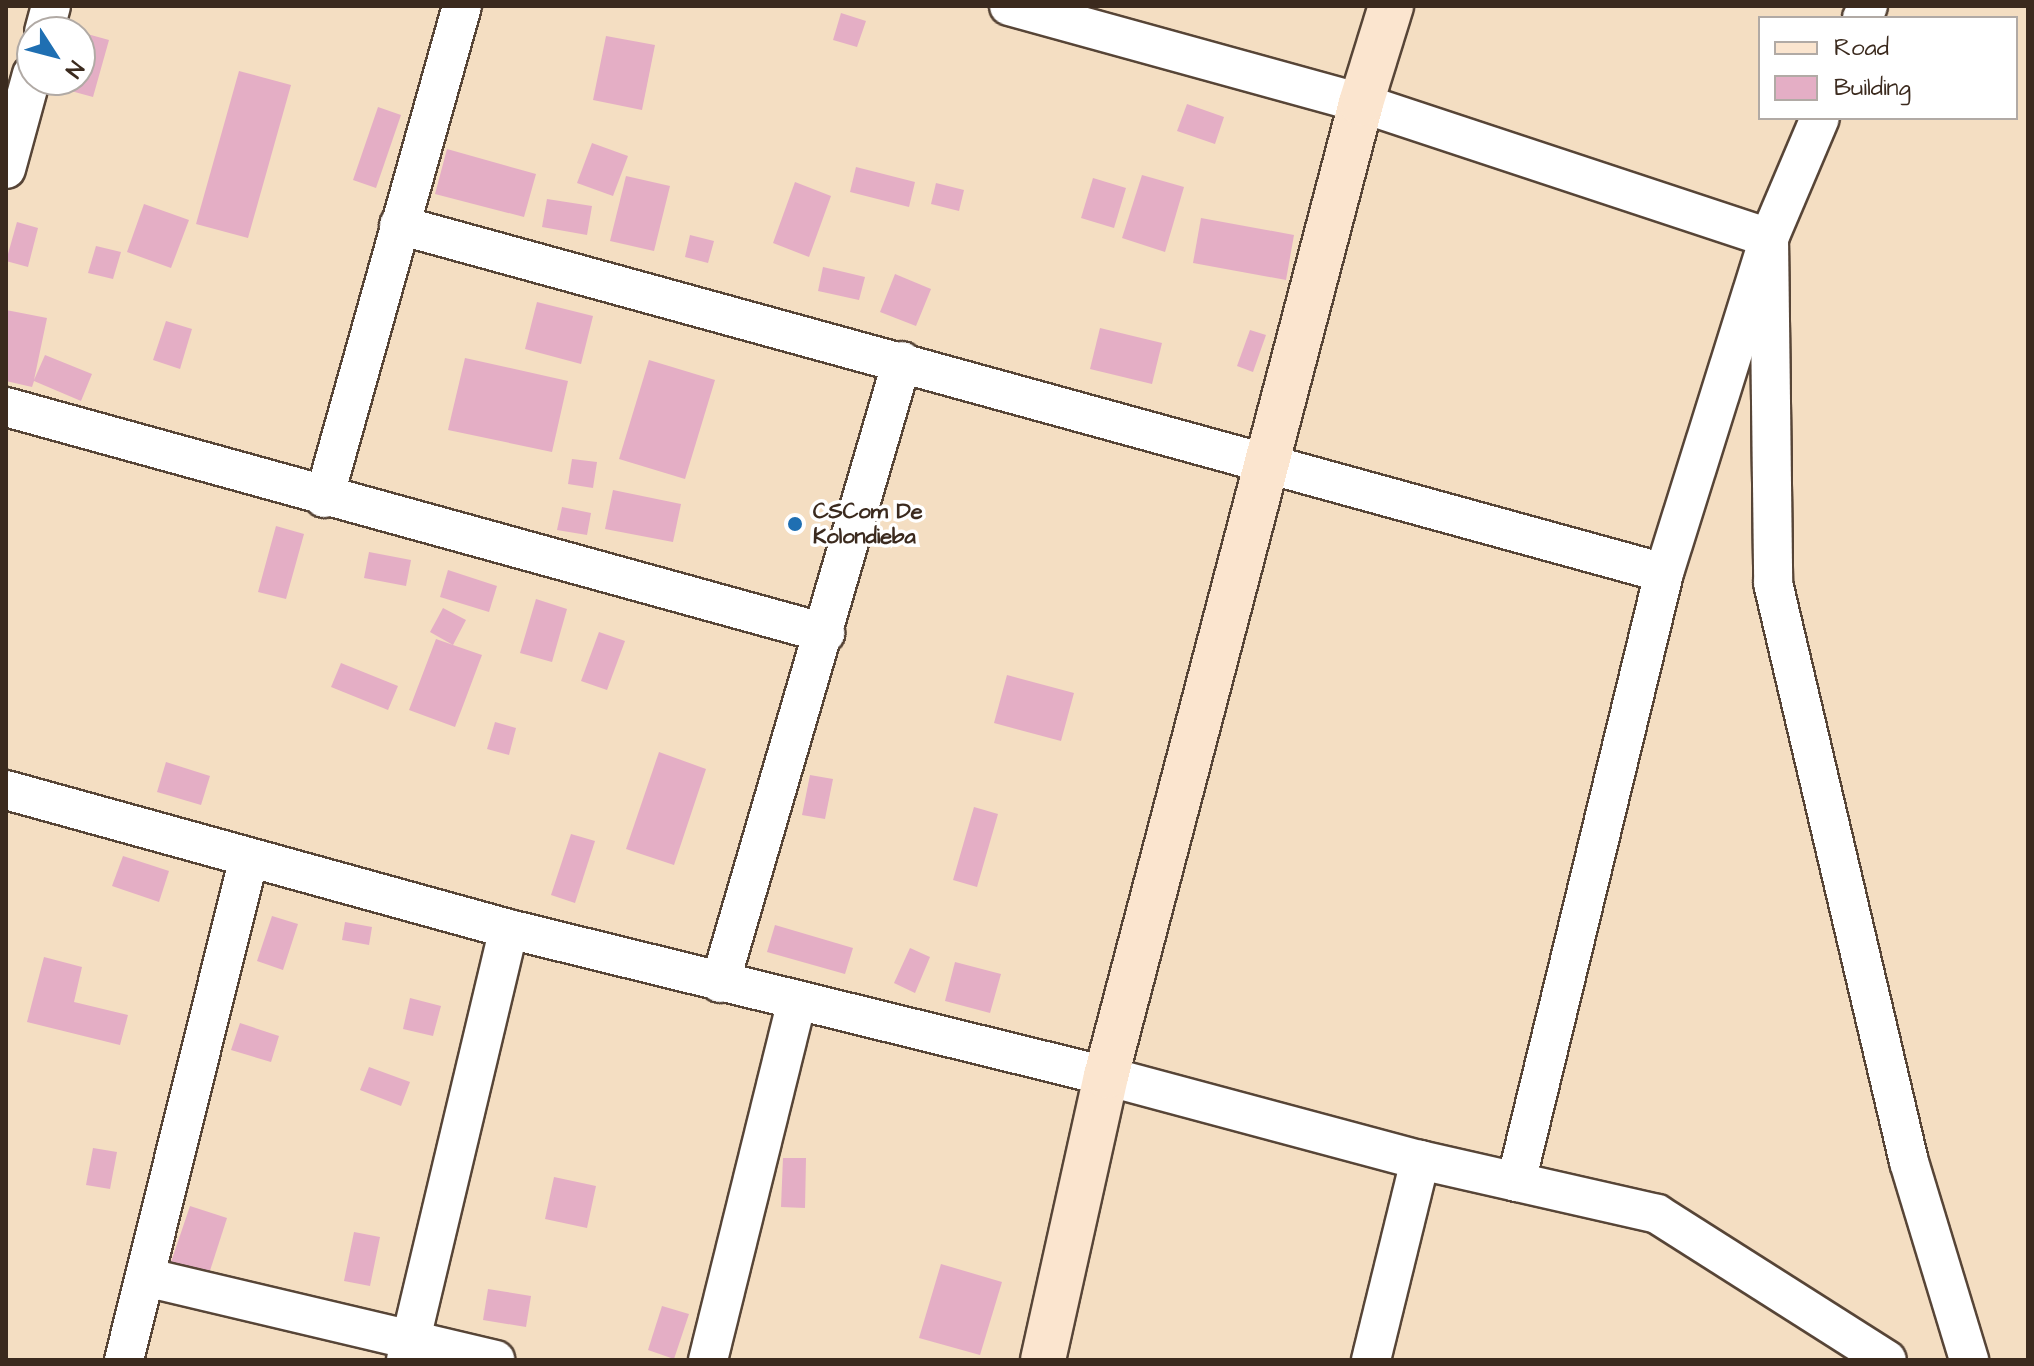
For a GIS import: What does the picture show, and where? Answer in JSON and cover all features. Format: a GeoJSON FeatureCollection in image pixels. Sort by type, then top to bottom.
{"type":"FeatureCollection","features":[{"type":"Feature","properties":{"kind":"street"},"geometry":{"type":"LineString","coordinates":[[324,498],[462,6]]}},
{"type":"Feature","properties":{"kind":"street"},"geometry":{"type":"LineString","coordinates":[[1009,6],[1361,103],[1769,238]]}},
{"type":"Feature","properties":{"kind":"street"},"geometry":{"type":"LineString","coordinates":[[1043,1360],[1106,1076],[1270,461],[1361,103],[1391,6]]}},
{"type":"Feature","properties":{"kind":"street"},"geometry":{"type":"LineString","coordinates":[[6,169],[11,130],[24,96]]}},
{"type":"Feature","properties":{"kind":"street"},"geometry":{"type":"LineString","coordinates":[[1516,1182],[1664,573],[1769,238],[1819,120]]}},
{"type":"Feature","properties":{"kind":"street"},"geometry":{"type":"LineString","coordinates":[[399,225],[1270,461],[1664,573]]}},
{"type":"Feature","properties":{"kind":"street"},"geometry":{"type":"LineString","coordinates":[[1769,238],[1773,583],[1909,1162],[1969,1360]]}},
{"type":"Feature","properties":{"kind":"street"},"geometry":{"type":"LineString","coordinates":[[720,983],[825,633],[902,361]]}},
{"type":"Feature","properties":{"kind":"street"},"geometry":{"type":"LineString","coordinates":[[6,407],[324,498],[825,633]]}},
{"type":"Feature","properties":{"kind":"street"},"geometry":{"type":"LineString","coordinates":[[6,790],[509,929],[1106,1076],[1420,1160],[1657,1214],[1887,1360]]}},
{"type":"Feature","properties":{"kind":"street"},"geometry":{"type":"LineString","coordinates":[[124,1360],[249,857]]}},
{"type":"Feature","properties":{"kind":"street"},"geometry":{"type":"LineString","coordinates":[[409,1350],[509,929]]}},
{"type":"Feature","properties":{"kind":"street"},"geometry":{"type":"LineString","coordinates":[[708,1360],[797,1001]]}},
{"type":"Feature","properties":{"kind":"street"},"geometry":{"type":"LineString","coordinates":[[1371,1360],[1420,1160]]}},
{"type":"Feature","properties":{"kind":"street"},"geometry":{"type":"LineString","coordinates":[[145,1277],[409,1350],[495,1360]]}},
{"type":"Feature","properties":{"kind":"building"},"geometry":{"type":"Polygon","coordinates":[[[841,13],[866,21],[857,47],[833,40],[841,13]]]}},
{"type":"Feature","properties":{"kind":"building"},"geometry":{"type":"Polygon","coordinates":[[[96,36],[109,40],[96,86],[96,36]]]}},
{"type":"Feature","properties":{"kind":"building"},"geometry":{"type":"Polygon","coordinates":[[[606,36],[655,45],[642,110],[593,100],[606,36]]]}},
{"type":"Feature","properties":{"kind":"building"},"geometry":{"type":"Polygon","coordinates":[[[239,71],[291,85],[248,238],[196,224],[239,71]]]}},
{"type":"Feature","properties":{"kind":"building"},"geometry":{"type":"Polygon","coordinates":[[[1187,104],[1224,117],[1215,144],[1177,131],[1187,104]]]}},
{"type":"Feature","properties":{"kind":"building"},"geometry":{"type":"Polygon","coordinates":[[[378,107],[401,115],[376,188],[353,180],[378,107]]]}},
{"type":"Feature","properties":{"kind":"building"},"geometry":{"type":"Polygon","coordinates":[[[592,143],[628,156],[613,196],[577,183],[592,143]]]}},
{"type":"Feature","properties":{"kind":"building"},"geometry":{"type":"Polygon","coordinates":[[[447,149],[536,174],[524,217],[435,194],[447,149]]]}},
{"type":"Feature","properties":{"kind":"building"},"geometry":{"type":"Polygon","coordinates":[[[856,167],[915,182],[909,207],[850,192],[856,167]]]}},
{"type":"Feature","properties":{"kind":"building"},"geometry":{"type":"Polygon","coordinates":[[[1142,175],[1184,187],[1165,252],[1122,238],[1142,175]]]}},
{"type":"Feature","properties":{"kind":"building"},"geometry":{"type":"Polygon","coordinates":[[[626,176],[670,186],[654,251],[610,241],[626,176]]]}},
{"type":"Feature","properties":{"kind":"building"},"geometry":{"type":"Polygon","coordinates":[[[1093,178],[1126,188],[1114,228],[1081,218],[1093,178]]]}},
{"type":"Feature","properties":{"kind":"building"},"geometry":{"type":"Polygon","coordinates":[[[795,182],[831,196],[809,257],[773,243],[795,182]]]}},
{"type":"Feature","properties":{"kind":"building"},"geometry":{"type":"Polygon","coordinates":[[[936,183],[964,190],[959,211],[931,204],[936,183]]]}},
{"type":"Feature","properties":{"kind":"building"},"geometry":{"type":"Polygon","coordinates":[[[547,199],[592,206],[587,235],[542,227],[547,199]]]}},
{"type":"Feature","properties":{"kind":"building"},"geometry":{"type":"Polygon","coordinates":[[[144,204],[189,220],[171,268],[127,252],[144,204]]]}},
{"type":"Feature","properties":{"kind":"building"},"geometry":{"type":"Polygon","coordinates":[[[1201,218],[1294,235],[1286,280],[1193,263],[1201,218]]]}},
{"type":"Feature","properties":{"kind":"building"},"geometry":{"type":"Polygon","coordinates":[[[17,222],[38,228],[28,267],[6,261],[17,222]]]}},
{"type":"Feature","properties":{"kind":"building"},"geometry":{"type":"Polygon","coordinates":[[[690,235],[714,241],[708,263],[685,257],[690,235]]]}},
{"type":"Feature","properties":{"kind":"building"},"geometry":{"type":"Polygon","coordinates":[[[96,246],[121,252],[113,279],[88,273],[96,246]]]}},
{"type":"Feature","properties":{"kind":"building"},"geometry":{"type":"Polygon","coordinates":[[[823,267],[865,277],[859,300],[818,291],[823,267]]]}},
{"type":"Feature","properties":{"kind":"building"},"geometry":{"type":"Polygon","coordinates":[[[895,274],[931,289],[916,326],[880,312],[895,274]]]}},
{"type":"Feature","properties":{"kind":"building"},"geometry":{"type":"Polygon","coordinates":[[[537,302],[593,316],[581,364],[525,349],[537,302]]]}},
{"type":"Feature","properties":{"kind":"building"},"geometry":{"type":"Polygon","coordinates":[[[6,310],[47,318],[34,380],[45,355],[92,374],[81,401],[34,381],[32,387],[6,381],[6,310]]]}},
{"type":"Feature","properties":{"kind":"building"},"geometry":{"type":"Polygon","coordinates":[[[166,321],[192,329],[180,369],[153,360],[166,321]]]}},
{"type":"Feature","properties":{"kind":"building"},"geometry":{"type":"Polygon","coordinates":[[[1100,328],[1162,343],[1152,384],[1090,369],[1100,328]]]}},
{"type":"Feature","properties":{"kind":"building"},"geometry":{"type":"Polygon","coordinates":[[[1250,330],[1266,335],[1253,372],[1237,366],[1250,330]]]}},
{"type":"Feature","properties":{"kind":"building"},"geometry":{"type":"Polygon","coordinates":[[[465,358],[568,381],[552,452],[448,430],[465,358]]]}},
{"type":"Feature","properties":{"kind":"building"},"geometry":{"type":"Polygon","coordinates":[[[649,360],[715,380],[685,479],[619,459],[649,360]]]}},
{"type":"Feature","properties":{"kind":"building"},"geometry":{"type":"Polygon","coordinates":[[[572,459],[597,462],[593,488],[568,484],[572,459]]]}},
{"type":"Feature","properties":{"kind":"building"},"geometry":{"type":"Polygon","coordinates":[[[613,490],[681,504],[673,542],[605,529],[613,490]]]}},
{"type":"Feature","properties":{"kind":"building"},"geometry":{"type":"Polygon","coordinates":[[[562,507],[591,513],[587,535],[557,530],[562,507]]]}},
{"type":"Feature","properties":{"kind":"building"},"geometry":{"type":"Polygon","coordinates":[[[276,526],[304,534],[286,599],[258,592],[276,526]]]}},
{"type":"Feature","properties":{"kind":"building"},"geometry":{"type":"Polygon","coordinates":[[[369,552],[411,560],[406,586],[364,578],[369,552]]]}},
{"type":"Feature","properties":{"kind":"building"},"geometry":{"type":"Polygon","coordinates":[[[448,570],[497,586],[489,612],[440,597],[448,570]]]}},
{"type":"Feature","properties":{"kind":"building"},"geometry":{"type":"Polygon","coordinates":[[[536,599],[567,609],[552,662],[520,653],[536,599]]]}},
{"type":"Feature","properties":{"kind":"building"},"geometry":{"type":"Polygon","coordinates":[[[443,608],[466,620],[453,645],[430,632],[443,608]]]}},
{"type":"Feature","properties":{"kind":"building"},"geometry":{"type":"Polygon","coordinates":[[[599,632],[625,641],[607,690],[581,681],[599,632]]]}},
{"type":"Feature","properties":{"kind":"building"},"geometry":{"type":"Polygon","coordinates":[[[436,639],[482,655],[455,727],[409,710],[436,639]]]}},
{"type":"Feature","properties":{"kind":"building"},"geometry":{"type":"Polygon","coordinates":[[[341,663],[398,686],[388,710],[331,687],[341,663]]]}},
{"type":"Feature","properties":{"kind":"building"},"geometry":{"type":"Polygon","coordinates":[[[1007,675],[1074,693],[1061,741],[994,723],[1007,675]]]}},
{"type":"Feature","properties":{"kind":"building"},"geometry":{"type":"Polygon","coordinates":[[[495,722],[516,728],[509,755],[487,749],[495,722]]]}},
{"type":"Feature","properties":{"kind":"building"},"geometry":{"type":"Polygon","coordinates":[[[659,752],[706,769],[674,865],[626,849],[659,752]]]}},
{"type":"Feature","properties":{"kind":"building"},"geometry":{"type":"Polygon","coordinates":[[[166,762],[210,776],[201,805],[157,792],[166,762]]]}},
{"type":"Feature","properties":{"kind":"building"},"geometry":{"type":"Polygon","coordinates":[[[810,775],[833,779],[825,819],[802,815],[810,775]]]}},
{"type":"Feature","properties":{"kind":"building"},"geometry":{"type":"Polygon","coordinates":[[[974,807],[998,814],[977,887],[953,880],[974,807]]]}},
{"type":"Feature","properties":{"kind":"building"},"geometry":{"type":"Polygon","coordinates":[[[571,834],[595,841],[575,903],[551,895],[571,834]]]}},
{"type":"Feature","properties":{"kind":"building"},"geometry":{"type":"Polygon","coordinates":[[[123,856],[169,871],[159,902],[112,886],[123,856]]]}},
{"type":"Feature","properties":{"kind":"building"},"geometry":{"type":"Polygon","coordinates":[[[272,916],[298,924],[283,970],[257,961],[272,916]]]}},
{"type":"Feature","properties":{"kind":"building"},"geometry":{"type":"Polygon","coordinates":[[[345,922],[372,927],[369,945],[342,940],[345,922]]]}},
{"type":"Feature","properties":{"kind":"building"},"geometry":{"type":"Polygon","coordinates":[[[775,925],[853,948],[845,974],[767,952],[775,925]]]}},
{"type":"Feature","properties":{"kind":"building"},"geometry":{"type":"Polygon","coordinates":[[[910,948],[930,957],[915,993],[894,983],[910,948]]]}},
{"type":"Feature","properties":{"kind":"building"},"geometry":{"type":"Polygon","coordinates":[[[44,957],[82,967],[74,1002],[128,1015],[120,1045],[27,1022],[44,957]]]}},
{"type":"Feature","properties":{"kind":"building"},"geometry":{"type":"Polygon","coordinates":[[[955,962],[1001,974],[990,1013],[945,1001],[955,962]]]}},
{"type":"Feature","properties":{"kind":"building"},"geometry":{"type":"Polygon","coordinates":[[[410,998],[441,1006],[433,1036],[403,1029],[410,998]]]}},
{"type":"Feature","properties":{"kind":"building"},"geometry":{"type":"Polygon","coordinates":[[[240,1023],[279,1036],[271,1062],[231,1050],[240,1023]]]}},
{"type":"Feature","properties":{"kind":"building"},"geometry":{"type":"Polygon","coordinates":[[[369,1067],[410,1082],[401,1106],[360,1090],[369,1067]]]}},
{"type":"Feature","properties":{"kind":"building"},"geometry":{"type":"Polygon","coordinates":[[[93,1148],[117,1152],[110,1189],[86,1185],[93,1148]]]}},
{"type":"Feature","properties":{"kind":"building"},"geometry":{"type":"Polygon","coordinates":[[[783,1158],[806,1158],[805,1208],[781,1207],[783,1158]]]}},
{"type":"Feature","properties":{"kind":"building"},"geometry":{"type":"Polygon","coordinates":[[[554,1177],[596,1186],[587,1228],[545,1219],[554,1177]]]}},
{"type":"Feature","properties":{"kind":"building"},"geometry":{"type":"Polygon","coordinates":[[[190,1206],[227,1218],[207,1280],[169,1268],[190,1206]]]}},
{"type":"Feature","properties":{"kind":"building"},"geometry":{"type":"Polygon","coordinates":[[[354,1232],[380,1237],[370,1286],[344,1281],[354,1232]]]}},
{"type":"Feature","properties":{"kind":"building"},"geometry":{"type":"Polygon","coordinates":[[[941,1264],[1002,1282],[980,1355],[919,1338],[941,1264]]]}},
{"type":"Feature","properties":{"kind":"building"},"geometry":{"type":"Polygon","coordinates":[[[488,1289],[531,1296],[526,1327],[483,1320],[488,1289]]]}},
{"type":"Feature","properties":{"kind":"building"},"geometry":{"type":"Polygon","coordinates":[[[662,1306],[689,1314],[674,1359],[648,1350],[662,1306]]]}},
{"type":"Feature","properties":{"kind":"place","name":"CSCom De Kolondieba"},"geometry":{"type":"Point","coordinates":[795,524]}}]}
